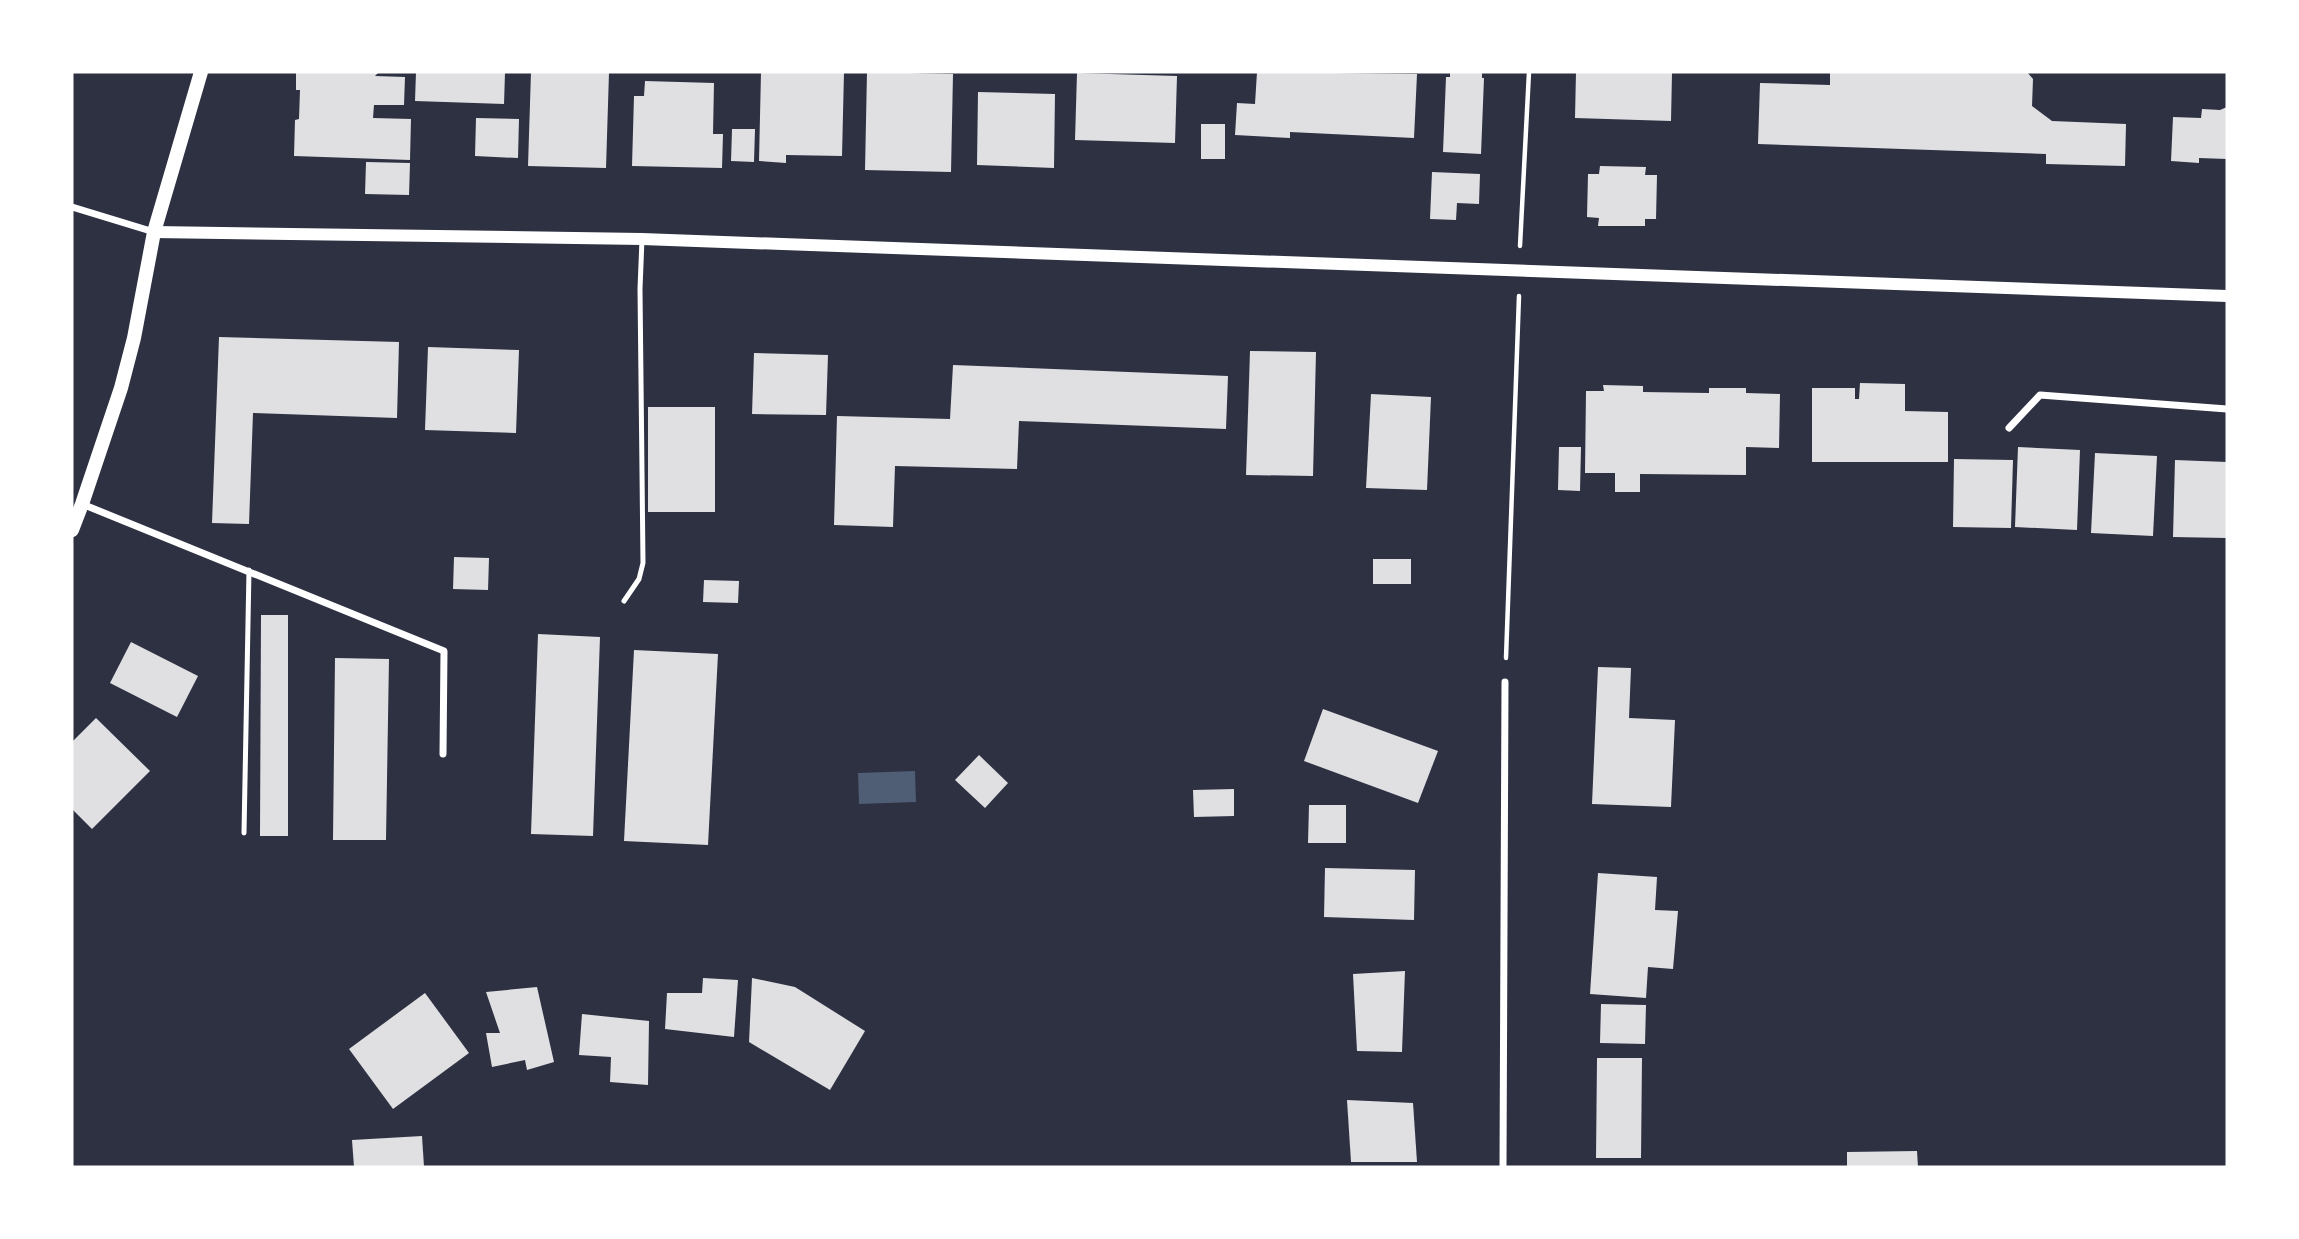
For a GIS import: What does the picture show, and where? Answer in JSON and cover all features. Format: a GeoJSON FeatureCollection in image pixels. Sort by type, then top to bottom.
{"type":"FeatureCollection","features":[{"type":"Feature","properties":{"kind":"main road"},"geometry":{"type":"LineString","coordinates":[[72,530],[121,388],[134,338],[154,232],[201,72]]}},
{"type":"Feature","properties":{"kind":"street"},"geometry":{"type":"LineString","coordinates":[[72,207],[154,232],[642,239],[2227,296]]}},
{"type":"Feature","properties":{"kind":"street"},"geometry":{"type":"LineString","coordinates":[[2010,428],[2040,395],[2227,409]]}},
{"type":"Feature","properties":{"kind":"street"},"geometry":{"type":"LineString","coordinates":[[82,505],[249,570],[444,651],[443,754]]}},
{"type":"Feature","properties":{"kind":"street"},"geometry":{"type":"LineString","coordinates":[[1503,1167],[1505,682]]}},
{"type":"Feature","properties":{"kind":"lane"},"geometry":{"type":"LineString","coordinates":[[624,601],[639,579],[643,563],[640,289],[642,239]]}},
{"type":"Feature","properties":{"kind":"lane"},"geometry":{"type":"LineString","coordinates":[[244,832],[249,570]]}},
{"type":"Feature","properties":{"kind":"path"},"geometry":{"type":"LineString","coordinates":[[1505,682],[1529,72]]}},
{"type":"Feature","properties":{"kind":"water"},"geometry":{"type":"Polygon","coordinates":[[[915,771],[916,802],[859,804],[858,773],[915,771]]]}},
{"type":"Feature","properties":{"kind":"building"},"geometry":{"type":"Polygon","coordinates":[[[296,72],[379,72],[375,76],[405,77],[404,105],[374,105],[373,118],[411,119],[410,160],[294,156],[295,120],[299,119],[300,90],[296,90],[296,72]]]}},
{"type":"Feature","properties":{"kind":"building"},"geometry":{"type":"Polygon","coordinates":[[[416,72],[505,72],[504,104],[415,101],[416,72]]]}},
{"type":"Feature","properties":{"kind":"building"},"geometry":{"type":"Polygon","coordinates":[[[531,72],[609,72],[606,168],[528,166],[531,72]]]}},
{"type":"Feature","properties":{"kind":"building"},"geometry":{"type":"Polygon","coordinates":[[[761,72],[844,72],[842,156],[786,155],[786,163],[759,161],[761,72]]]}},
{"type":"Feature","properties":{"kind":"building"},"geometry":{"type":"Polygon","coordinates":[[[867,72],[953,74],[951,172],[865,170],[867,72]]]}},
{"type":"Feature","properties":{"kind":"building"},"geometry":{"type":"Polygon","coordinates":[[[1257,72],[1417,74],[1414,138],[1290,132],[1290,138],[1235,135],[1237,103],[1255,104],[1257,72]]]}},
{"type":"Feature","properties":{"kind":"building"},"geometry":{"type":"Polygon","coordinates":[[[1450,72],[1482,72],[1481,154],[1443,152],[1446,77],[1450,77],[1450,72]]]}},
{"type":"Feature","properties":{"kind":"building"},"geometry":{"type":"Polygon","coordinates":[[[1576,72],[1672,73],[1671,121],[1575,118],[1576,72]]]}},
{"type":"Feature","properties":{"kind":"building"},"geometry":{"type":"Polygon","coordinates":[[[1830,72],[2027,72],[2033,79],[2032,106],[2052,121],[2126,124],[2125,166],[2046,164],[2046,154],[1758,144],[1760,83],[1830,85],[1830,72]]]}},
{"type":"Feature","properties":{"kind":"building"},"geometry":{"type":"Polygon","coordinates":[[[1077,73],[1177,76],[1175,143],[1075,140],[1077,73]]]}},
{"type":"Feature","properties":{"kind":"building"},"geometry":{"type":"Polygon","coordinates":[[[645,81],[714,83],[713,134],[723,134],[722,168],[632,166],[634,96],[644,96],[645,81]]]}},
{"type":"Feature","properties":{"kind":"building"},"geometry":{"type":"Polygon","coordinates":[[[978,92],[1055,94],[1054,168],[977,165],[978,92]]]}},
{"type":"Feature","properties":{"kind":"building"},"geometry":{"type":"Polygon","coordinates":[[[2227,107],[2227,159],[2199,158],[2199,163],[2171,161],[2173,117],[2201,118],[2202,109],[2220,110],[2227,107]]]}},
{"type":"Feature","properties":{"kind":"building"},"geometry":{"type":"Polygon","coordinates":[[[476,118],[519,119],[518,158],[475,156],[476,118]]]}},
{"type":"Feature","properties":{"kind":"building"},"geometry":{"type":"Polygon","coordinates":[[[1201,124],[1225,124],[1225,159],[1201,159],[1201,124]]]}},
{"type":"Feature","properties":{"kind":"building"},"geometry":{"type":"Polygon","coordinates":[[[732,129],[755,129],[754,162],[731,161],[732,129]]]}},
{"type":"Feature","properties":{"kind":"building"},"geometry":{"type":"Polygon","coordinates":[[[366,162],[410,163],[409,195],[365,194],[366,162]]]}},
{"type":"Feature","properties":{"kind":"building"},"geometry":{"type":"Polygon","coordinates":[[[1600,166],[1646,167],[1645,175],[1657,175],[1656,219],[1645,219],[1645,226],[1598,226],[1599,218],[1587,217],[1588,174],[1599,174],[1600,166]]]}},
{"type":"Feature","properties":{"kind":"building"},"geometry":{"type":"Polygon","coordinates":[[[1432,172],[1480,174],[1479,204],[1457,203],[1456,220],[1430,219],[1432,172]]]}},
{"type":"Feature","properties":{"kind":"building"},"geometry":{"type":"Polygon","coordinates":[[[219,337],[399,342],[397,418],[253,413],[249,524],[212,523],[219,337]]]}},
{"type":"Feature","properties":{"kind":"building"},"geometry":{"type":"Polygon","coordinates":[[[428,347],[519,350],[516,433],[425,430],[428,347]]]}},
{"type":"Feature","properties":{"kind":"building"},"geometry":{"type":"Polygon","coordinates":[[[1250,351],[1316,352],[1313,476],[1246,475],[1250,351]]]}},
{"type":"Feature","properties":{"kind":"building"},"geometry":{"type":"Polygon","coordinates":[[[754,353],[828,355],[826,415],[752,414],[754,353]]]}},
{"type":"Feature","properties":{"kind":"building"},"geometry":{"type":"Polygon","coordinates":[[[953,365],[1228,376],[1226,429],[1019,421],[1017,469],[895,466],[893,527],[834,525],[837,416],[950,419],[953,365]]]}},
{"type":"Feature","properties":{"kind":"building"},"geometry":{"type":"Polygon","coordinates":[[[1860,383],[1905,384],[1905,411],[1948,412],[1948,462],[1812,462],[1812,388],[1855,388],[1855,399],[1859,399],[1860,383]]]}},
{"type":"Feature","properties":{"kind":"building"},"geometry":{"type":"Polygon","coordinates":[[[1603,385],[1643,386],[1643,392],[1709,393],[1709,388],[1746,388],[1746,393],[1780,394],[1779,448],[1746,447],[1746,475],[1640,474],[1640,492],[1615,492],[1615,473],[1585,473],[1586,391],[1604,391],[1603,385]]]}},
{"type":"Feature","properties":{"kind":"building"},"geometry":{"type":"Polygon","coordinates":[[[1371,394],[1431,397],[1427,490],[1366,488],[1371,394]]]}},
{"type":"Feature","properties":{"kind":"building"},"geometry":{"type":"Polygon","coordinates":[[[648,407],[715,407],[715,512],[648,512],[648,407]]]}},
{"type":"Feature","properties":{"kind":"building"},"geometry":{"type":"Polygon","coordinates":[[[1559,447],[1581,447],[1580,491],[1558,490],[1559,447]]]}},
{"type":"Feature","properties":{"kind":"building"},"geometry":{"type":"Polygon","coordinates":[[[2018,447],[2080,450],[2077,530],[2015,527],[2018,447]]]}},
{"type":"Feature","properties":{"kind":"building"},"geometry":{"type":"Polygon","coordinates":[[[2095,453],[2157,456],[2153,536],[2091,533],[2095,453]]]}},
{"type":"Feature","properties":{"kind":"building"},"geometry":{"type":"Polygon","coordinates":[[[1954,459],[2013,460],[2011,528],[1953,527],[1954,459]]]}},
{"type":"Feature","properties":{"kind":"building"},"geometry":{"type":"Polygon","coordinates":[[[2175,460],[2227,462],[2227,538],[2173,537],[2175,460]]]}},
{"type":"Feature","properties":{"kind":"building"},"geometry":{"type":"Polygon","coordinates":[[[454,557],[489,558],[488,590],[453,589],[454,557]]]}},
{"type":"Feature","properties":{"kind":"building"},"geometry":{"type":"Polygon","coordinates":[[[1373,559],[1411,559],[1411,584],[1373,584],[1373,559]]]}},
{"type":"Feature","properties":{"kind":"building"},"geometry":{"type":"Polygon","coordinates":[[[704,580],[739,581],[738,603],[703,602],[704,580]]]}},
{"type":"Feature","properties":{"kind":"building"},"geometry":{"type":"Polygon","coordinates":[[[261,615],[288,615],[288,836],[260,836],[261,615]]]}},
{"type":"Feature","properties":{"kind":"building"},"geometry":{"type":"Polygon","coordinates":[[[538,634],[600,637],[593,836],[531,834],[538,634]]]}},
{"type":"Feature","properties":{"kind":"building"},"geometry":{"type":"Polygon","coordinates":[[[131,642],[198,676],[177,717],[110,683],[131,642]]]}},
{"type":"Feature","properties":{"kind":"building"},"geometry":{"type":"Polygon","coordinates":[[[634,650],[718,654],[708,845],[624,841],[634,650]]]}},
{"type":"Feature","properties":{"kind":"building"},"geometry":{"type":"Polygon","coordinates":[[[335,658],[389,659],[386,840],[333,840],[335,658]]]}},
{"type":"Feature","properties":{"kind":"building"},"geometry":{"type":"Polygon","coordinates":[[[1598,667],[1631,668],[1629,718],[1675,720],[1671,807],[1592,804],[1598,667]]]}},
{"type":"Feature","properties":{"kind":"building"},"geometry":{"type":"Polygon","coordinates":[[[1323,709],[1438,751],[1418,803],[1304,761],[1323,709]]]}},
{"type":"Feature","properties":{"kind":"building"},"geometry":{"type":"Polygon","coordinates":[[[96,718],[150,771],[92,829],[72,809],[72,742],[96,718]]]}},
{"type":"Feature","properties":{"kind":"building"},"geometry":{"type":"Polygon","coordinates":[[[979,755],[1008,783],[985,808],[955,780],[979,755]]]}},
{"type":"Feature","properties":{"kind":"building"},"geometry":{"type":"Polygon","coordinates":[[[1234,789],[1234,816],[1194,817],[1193,790],[1234,789]]]}},
{"type":"Feature","properties":{"kind":"building"},"geometry":{"type":"Polygon","coordinates":[[[1309,805],[1346,805],[1346,843],[1308,843],[1309,805]]]}},
{"type":"Feature","properties":{"kind":"building"},"geometry":{"type":"Polygon","coordinates":[[[1325,868],[1415,870],[1414,920],[1324,917],[1325,868]]]}},
{"type":"Feature","properties":{"kind":"building"},"geometry":{"type":"Polygon","coordinates":[[[1598,873],[1657,877],[1655,910],[1678,911],[1673,969],[1648,967],[1646,998],[1590,994],[1598,873]]]}},
{"type":"Feature","properties":{"kind":"building"},"geometry":{"type":"Polygon","coordinates":[[[1405,971],[1402,1052],[1357,1051],[1353,974],[1405,971]]]}},
{"type":"Feature","properties":{"kind":"building"},"geometry":{"type":"Polygon","coordinates":[[[703,978],[738,980],[734,1037],[665,1029],[667,993],[702,993],[703,978]]]}},
{"type":"Feature","properties":{"kind":"building"},"geometry":{"type":"Polygon","coordinates":[[[752,978],[795,987],[865,1031],[830,1090],[749,1042],[752,978]]]}},
{"type":"Feature","properties":{"kind":"building"},"geometry":{"type":"Polygon","coordinates":[[[537,987],[554,1062],[527,1070],[525,1060],[492,1067],[486,1033],[500,1033],[486,992],[537,987]]]}},
{"type":"Feature","properties":{"kind":"building"},"geometry":{"type":"Polygon","coordinates":[[[425,993],[469,1053],[393,1109],[349,1049],[425,993]]]}},
{"type":"Feature","properties":{"kind":"building"},"geometry":{"type":"Polygon","coordinates":[[[1601,1004],[1646,1005],[1645,1044],[1600,1043],[1601,1004]]]}},
{"type":"Feature","properties":{"kind":"building"},"geometry":{"type":"Polygon","coordinates":[[[582,1014],[649,1021],[648,1085],[610,1082],[611,1057],[579,1055],[582,1014]]]}},
{"type":"Feature","properties":{"kind":"building"},"geometry":{"type":"Polygon","coordinates":[[[1597,1058],[1642,1058],[1641,1158],[1596,1158],[1597,1058]]]}},
{"type":"Feature","properties":{"kind":"building"},"geometry":{"type":"Polygon","coordinates":[[[1347,1100],[1413,1103],[1417,1162],[1351,1162],[1347,1100]]]}},
{"type":"Feature","properties":{"kind":"building"},"geometry":{"type":"Polygon","coordinates":[[[422,1136],[424,1167],[354,1167],[352,1140],[422,1136]]]}},
{"type":"Feature","properties":{"kind":"building"},"geometry":{"type":"Polygon","coordinates":[[[1917,1151],[1918,1167],[1847,1167],[1847,1152],[1917,1151]]]}}]}
